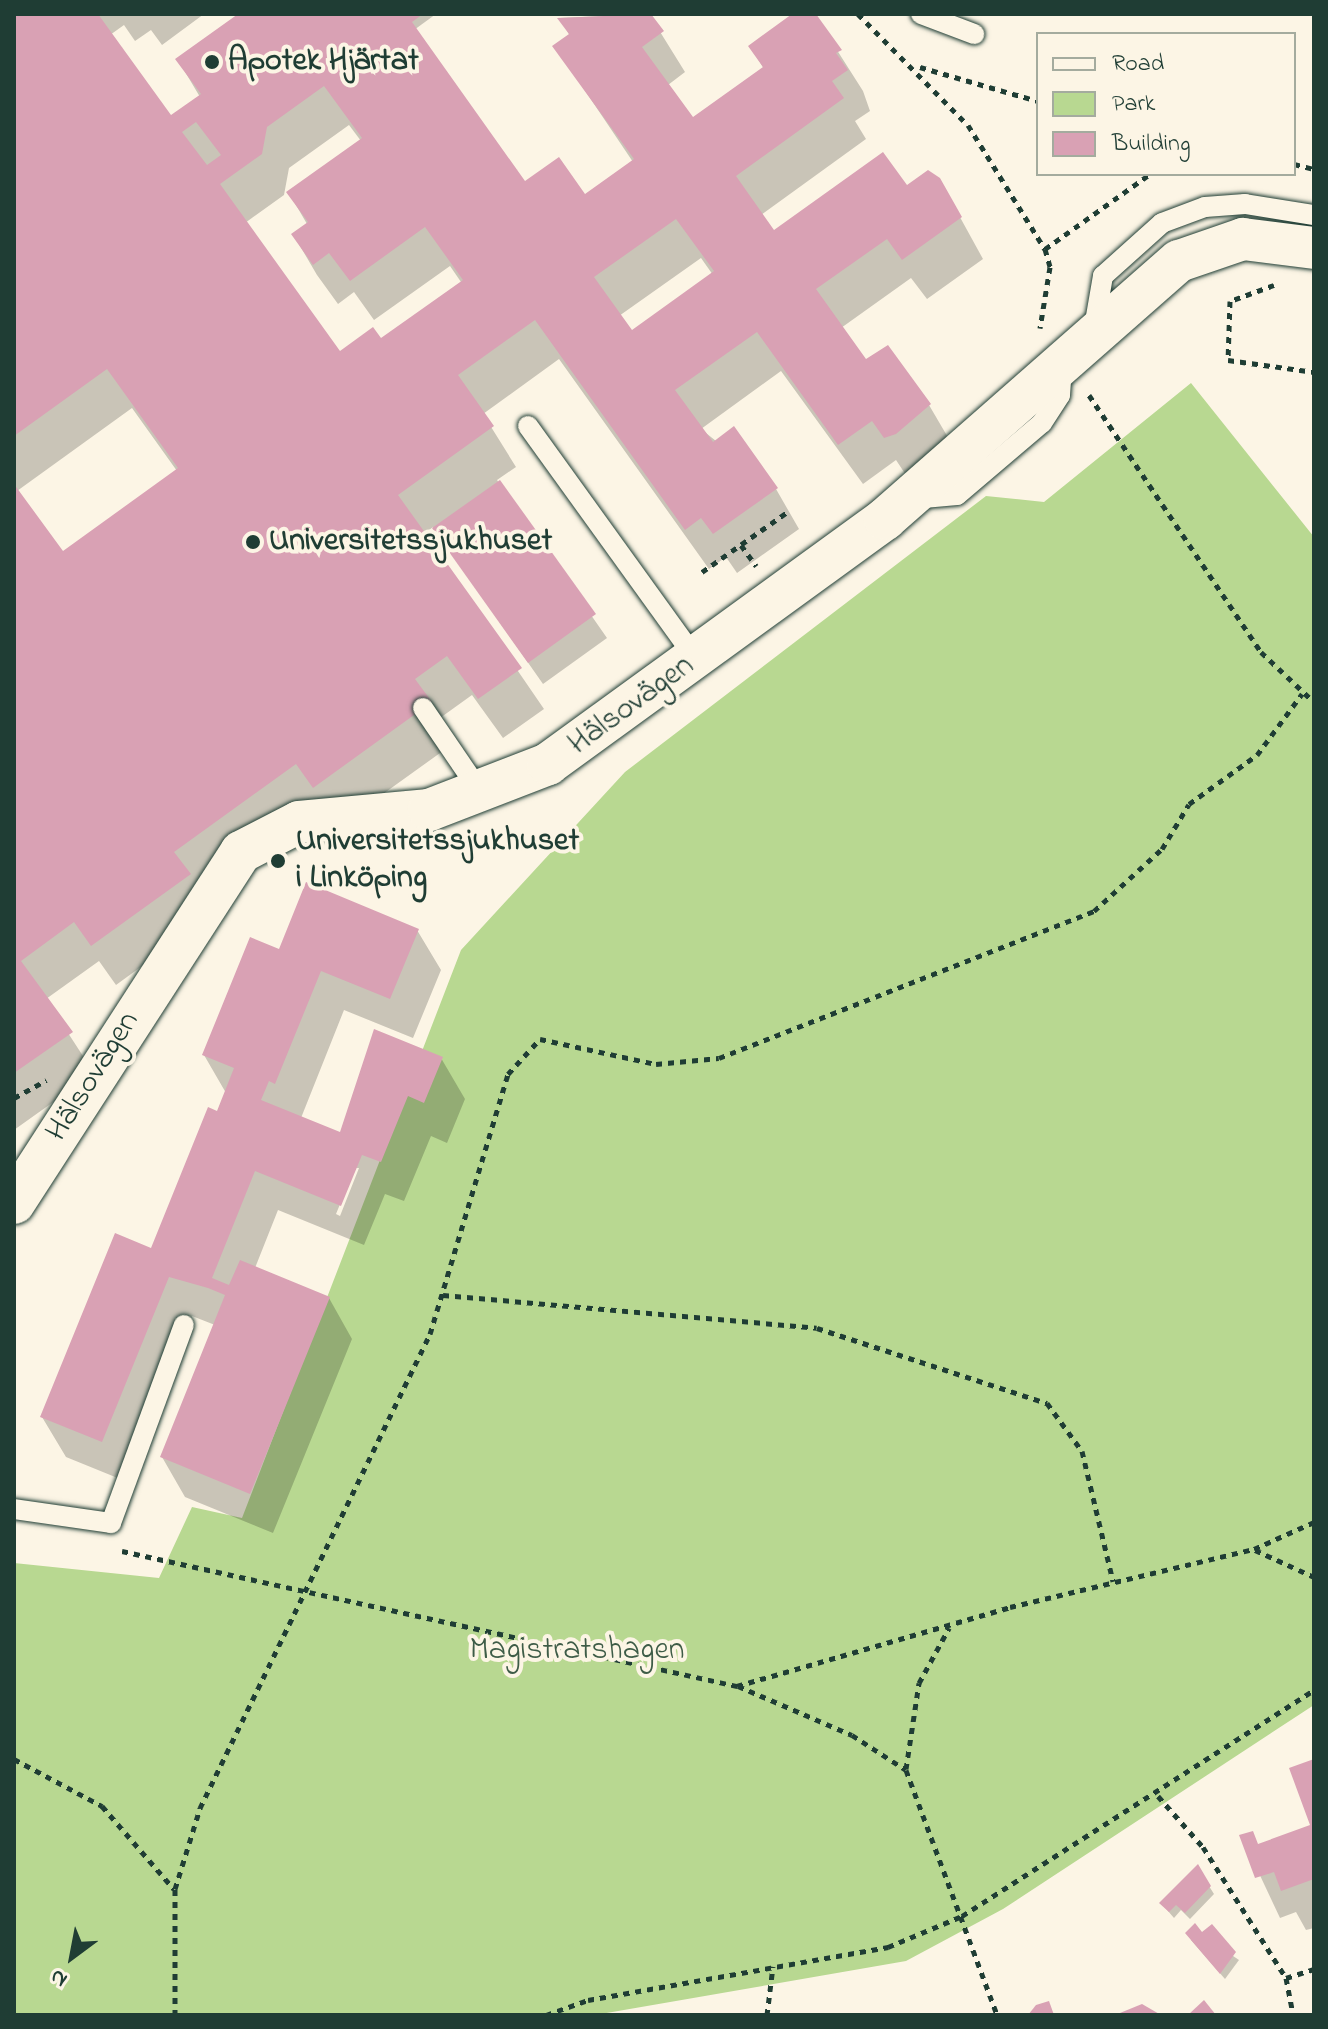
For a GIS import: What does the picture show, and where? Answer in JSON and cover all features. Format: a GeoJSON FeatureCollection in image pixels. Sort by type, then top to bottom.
{"type":"FeatureCollection","features":[{"type":"Feature","properties":{"kind":"street","name":"Hälsovägen"},"geometry":{"type":"LineString","coordinates":[[14,1203],[241,852],[299,822],[429,810],[481,793],[573,750],[908,499],[1151,280],[1211,247],[1243,239],[1314,248]]}},
{"type":"Feature","properties":{"kind":"lane"},"geometry":{"type":"LineString","coordinates":[[921,14],[974,34]]}},
{"type":"Feature","properties":{"kind":"lane"},"geometry":{"type":"LineString","coordinates":[[1093,334],[1103,276],[1162,223],[1205,207],[1245,204],[1314,215]]}},
{"type":"Feature","properties":{"kind":"lane"},"geometry":{"type":"LineString","coordinates":[[528,426],[697,660]]}},
{"type":"Feature","properties":{"kind":"lane"},"geometry":{"type":"LineString","coordinates":[[423,708],[481,793]]}},
{"type":"Feature","properties":{"kind":"lane"},"geometry":{"type":"LineString","coordinates":[[14,1509],[111,1523],[184,1325]]}},
{"type":"Feature","properties":{"kind":"path"},"geometry":{"type":"LineString","coordinates":[[858,14],[919,67],[968,125],[1045,249],[1041,341],[1063,362],[1261,652],[1302,694],[1314,702]]}},
{"type":"Feature","properties":{"kind":"path"},"geometry":{"type":"LineString","coordinates":[[919,67],[1036,100]]}},
{"type":"Feature","properties":{"kind":"path"},"geometry":{"type":"LineString","coordinates":[[1045,249],[1147,176]]}},
{"type":"Feature","properties":{"kind":"path"},"geometry":{"type":"LineString","coordinates":[[1289,284],[1230,301],[1228,360],[1314,372]]}},
{"type":"Feature","properties":{"kind":"path"},"geometry":{"type":"LineString","coordinates":[[702,572],[786,513]]}},
{"type":"Feature","properties":{"kind":"path"},"geometry":{"type":"LineString","coordinates":[[741,545],[763,576]]}},
{"type":"Feature","properties":{"kind":"path"},"geometry":{"type":"LineString","coordinates":[[175,2015],[175,1889],[200,1808],[311,1587],[443,1295],[508,1074],[540,1039],[656,1064],[719,1058],[1094,911],[1162,849],[1189,804],[1257,755],[1302,694]]}},
{"type":"Feature","properties":{"kind":"path"},"geometry":{"type":"LineString","coordinates":[[443,1295],[817,1328],[1047,1403],[1082,1451],[1113,1581]]}},
{"type":"Feature","properties":{"kind":"path"},"geometry":{"type":"LineString","coordinates":[[737,1686],[1113,1581],[1254,1549],[1314,1522]]}},
{"type":"Feature","properties":{"kind":"path"},"geometry":{"type":"LineString","coordinates":[[112,1549],[311,1587],[521,1643],[737,1686],[852,1735],[906,1770]]}},
{"type":"Feature","properties":{"kind":"path"},"geometry":{"type":"LineString","coordinates":[[1254,1549],[1314,1577]]}},
{"type":"Feature","properties":{"kind":"path"},"geometry":{"type":"LineString","coordinates":[[949,1628],[919,1683],[906,1770],[997,2015]]}},
{"type":"Feature","properties":{"kind":"path"},"geometry":{"type":"LineString","coordinates":[[546,2015],[588,2000],[888,1947],[962,1916],[1158,1796],[1314,1690]]}},
{"type":"Feature","properties":{"kind":"path"},"geometry":{"type":"LineString","coordinates":[[14,1759],[102,1806],[175,1889]]}},
{"type":"Feature","properties":{"kind":"path"},"geometry":{"type":"LineString","coordinates":[[1158,1796],[1203,1847],[1286,1978],[1294,2015]]}},
{"type":"Feature","properties":{"kind":"path"},"geometry":{"type":"LineString","coordinates":[[767,2015],[773,1966]]}},
{"type":"Feature","properties":{"kind":"path"},"geometry":{"type":"LineString","coordinates":[[1286,1978],[1314,1969]]}},
{"type":"Feature","properties":{"kind":"green space","name":"Magistratshagen"},"geometry":{"type":"Polygon","coordinates":[[[1191,383],[1314,537],[1314,1705],[1003,1909],[906,1961],[595,2015],[14,2015],[14,1563],[159,1578],[192,1507],[242,1518],[461,950],[625,772],[986,496],[1044,502],[1191,383]]]}},
{"type":"Feature","properties":{"kind":"building","name":"Universitetssjukhuset"},"geometry":{"type":"Polygon","coordinates":[[[14,14],[98,14],[171,115],[201,94],[175,59],[238,14],[423,14],[412,22],[525,181],[559,157],[585,194],[634,159],[552,46],[569,34],[557,18],[651,14],[664,31],[642,47],[693,117],[763,67],[748,46],[792,14],[816,14],[842,50],[836,53],[848,70],[832,81],[844,98],[736,176],[774,230],[883,152],[907,185],[928,170],[940,178],[962,217],[902,260],[887,239],[816,289],[866,359],[888,345],[931,404],[896,434],[884,438],[872,421],[838,445],[757,332],[675,390],[713,442],[734,426],[778,488],[713,534],[701,518],[685,530],[535,320],[458,375],[494,426],[398,495],[522,668],[478,699],[447,656],[415,679],[432,702],[313,788],[296,764],[174,852],[191,874],[91,946],[74,922],[21,961],[73,1032],[14,1073],[14,484],[63,551],[178,468],[107,369],[14,436],[14,14]],[[324,86],[267,127],[262,154],[220,184],[340,351],[373,327],[381,338],[463,280],[425,227],[350,281],[329,253],[313,265],[291,234],[308,222],[286,192],[362,138],[324,86]],[[196,122],[182,132],[207,165],[221,155],[196,122]],[[676,219],[594,277],[632,330],[714,271],[676,219]]]}},
{"type":"Feature","properties":{"kind":"building"},"geometry":{"type":"Polygon","coordinates":[[[500,480],[596,614],[528,663],[432,528],[500,480]]]}},
{"type":"Feature","properties":{"kind":"building"},"geometry":{"type":"Polygon","coordinates":[[[306,882],[419,929],[390,999],[321,971],[275,1084],[269,1081],[261,1100],[340,1132],[374,1029],[443,1057],[424,1103],[408,1096],[381,1162],[362,1155],[341,1206],[255,1171],[212,1278],[229,1285],[240,1260],[330,1297],[250,1494],[160,1457],[225,1295],[208,1288],[169,1277],[102,1442],[40,1417],[115,1233],[151,1248],[208,1107],[217,1111],[234,1068],[202,1055],[250,937],[279,949],[306,882]]]}},
{"type":"Feature","properties":{"kind":"building"},"geometry":{"type":"Polygon","coordinates":[[[1314,1759],[1314,1879],[1281,1891],[1274,1872],[1255,1878],[1239,1835],[1253,1831],[1258,1844],[1310,1825],[1289,1768],[1314,1759]]]}},
{"type":"Feature","properties":{"kind":"building"},"geometry":{"type":"Polygon","coordinates":[[[1198,1864],[1211,1886],[1185,1913],[1176,1905],[1169,1912],[1159,1903],[1198,1864]]]}},
{"type":"Feature","properties":{"kind":"building"},"geometry":{"type":"Polygon","coordinates":[[[1195,1923],[1202,1932],[1212,1924],[1236,1952],[1220,1974],[1185,1933],[1195,1923]]]}},
{"type":"Feature","properties":{"kind":"building"},"geometry":{"type":"Polygon","coordinates":[[[1204,2000],[1216,2015],[1188,2015],[1204,2000]]]}},
{"type":"Feature","properties":{"kind":"building"},"geometry":{"type":"Polygon","coordinates":[[[1049,2001],[1054,2015],[1028,2015],[1036,2005],[1049,2001]]]}},
{"type":"Feature","properties":{"kind":"building"},"geometry":{"type":"Polygon","coordinates":[[[1142,2004],[1161,2015],[1115,2015],[1142,2004]]]}},
{"type":"Feature","properties":{"kind":"place","name":"Apotek Hjärtat"},"geometry":{"type":"Point","coordinates":[212,62]}},
{"type":"Feature","properties":{"kind":"place","name":"Universitetssjukhuset"},"geometry":{"type":"Point","coordinates":[253,542]}},
{"type":"Feature","properties":{"kind":"place","name":"Universitetssjukhuset i Linköping"},"geometry":{"type":"Point","coordinates":[278,861]}}]}
